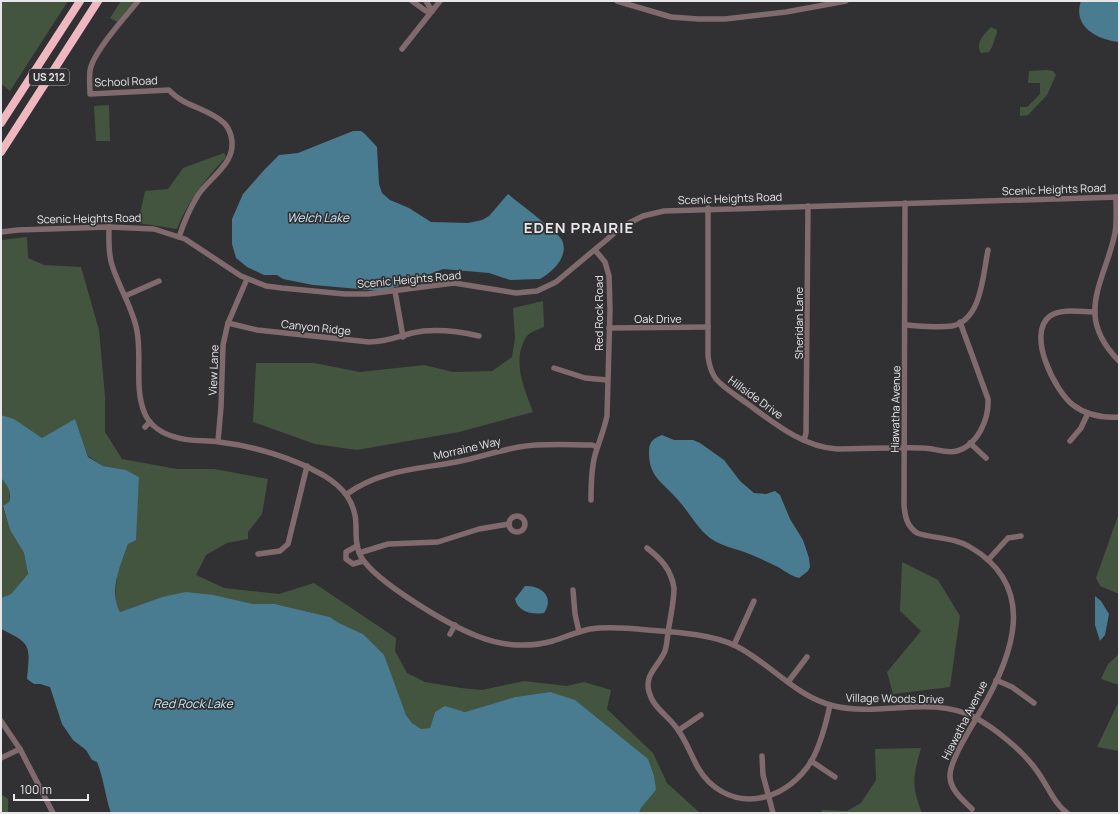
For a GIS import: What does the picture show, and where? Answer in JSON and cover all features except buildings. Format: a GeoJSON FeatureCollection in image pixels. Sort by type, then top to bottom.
{"type":"FeatureCollection","features":[{"type":"Feature","properties":{"kind":"highway","name":"US 212"},"geometry":{"type":"LineString","coordinates":[[1,123],[80,1]]}},
{"type":"Feature","properties":{"kind":"highway","name":"US 212"},"geometry":{"type":"LineString","coordinates":[[1,152],[98,1]]}},
{"type":"Feature","properties":{"kind":"street","name":"School Road"},"geometry":{"type":"LineString","coordinates":[[138,1],[111,35],[93,64],[90,70],[90,94],[169,90],[186,104],[224,123],[232,139],[229,159],[198,196],[188,214],[179,237]]}},
{"type":"Feature","properties":{"kind":"street"},"geometry":{"type":"LineString","coordinates":[[412,1],[426,11],[432,11]]}},
{"type":"Feature","properties":{"kind":"street"},"geometry":{"type":"LineString","coordinates":[[426,1],[432,11]]}},
{"type":"Feature","properties":{"kind":"street"},"geometry":{"type":"LineString","coordinates":[[402,49],[440,1]]}},
{"type":"Feature","properties":{"kind":"street"},"geometry":{"type":"LineString","coordinates":[[617,1],[671,16],[698,19],[786,12],[846,1]]}},
{"type":"Feature","properties":{"kind":"street","name":"Scenic Heights Road"},"geometry":{"type":"LineString","coordinates":[[1,232],[18,230],[109,227],[148,228],[179,237],[247,279],[274,287],[344,294],[395,291],[454,283],[516,293],[537,291],[546,288],[565,276],[619,229],[643,216],[664,210],[1117,197]]}},
{"type":"Feature","properties":{"kind":"street"},"geometry":{"type":"LineString","coordinates":[[1117,197],[1115,232],[1098,282],[1095,312],[1102,337],[1119,361]]}},
{"type":"Feature","properties":{"kind":"street","name":"Hiawatha Avenue"},"geometry":{"type":"LineString","coordinates":[[906,203],[904,447],[904,505],[906,520],[912,530],[923,535],[943,537],[963,544],[988,560],[999,573],[1006,585],[1011,597],[1014,611],[1014,633],[1012,644],[996,680],[950,772],[951,785],[972,809]]}},
{"type":"Feature","properties":{"kind":"street","name":"Sheridan Lane"},"geometry":{"type":"LineString","coordinates":[[804,440],[806,433],[808,373],[808,206]]}},
{"type":"Feature","properties":{"kind":"street","name":"Hillside Drive"},"geometry":{"type":"LineString","coordinates":[[708,208],[709,364],[717,380],[723,386],[779,426],[804,440],[827,449],[904,447],[933,448],[950,452],[957,451],[970,443]]}},
{"type":"Feature","properties":{"kind":"street"},"geometry":{"type":"LineString","coordinates":[[109,227],[111,259],[137,330],[141,398],[144,412],[150,422],[145,427]]}},
{"type":"Feature","properties":{"kind":"street","name":"Red Rock Road"},"geometry":{"type":"LineString","coordinates":[[591,500],[592,467],[607,416],[610,298],[608,271],[605,262],[595,250]]}},
{"type":"Feature","properties":{"kind":"street"},"geometry":{"type":"LineString","coordinates":[[906,325],[945,326],[960,322],[969,315],[977,300],[988,250]]}},
{"type":"Feature","properties":{"kind":"street","name":"View Lane"},"geometry":{"type":"LineString","coordinates":[[218,442],[221,407],[223,344],[228,323],[247,279]]}},
{"type":"Feature","properties":{"kind":"street"},"geometry":{"type":"LineString","coordinates":[[125,296],[160,281]]}},
{"type":"Feature","properties":{"kind":"street"},"geometry":{"type":"LineString","coordinates":[[395,291],[402,337]]}},
{"type":"Feature","properties":{"kind":"street"},"geometry":{"type":"LineString","coordinates":[[1095,312],[1056,313],[1045,321],[1041,334],[1045,358],[1057,388],[1073,405],[1088,413],[1103,417],[1119,417]]}},
{"type":"Feature","properties":{"kind":"street"},"geometry":{"type":"LineString","coordinates":[[960,322],[988,400],[989,409],[984,427],[970,443],[986,458]]}},
{"type":"Feature","properties":{"kind":"street","name":"Canyon Ridge"},"geometry":{"type":"LineString","coordinates":[[228,323],[257,330],[365,342],[386,341],[437,330],[461,332],[479,336]]}},
{"type":"Feature","properties":{"kind":"street","name":"Oak Drive"},"geometry":{"type":"LineString","coordinates":[[609,328],[708,327]]}},
{"type":"Feature","properties":{"kind":"street"},"geometry":{"type":"LineString","coordinates":[[554,368],[585,378],[607,380]]}},
{"type":"Feature","properties":{"kind":"street"},"geometry":{"type":"LineString","coordinates":[[1070,441],[1080,428],[1088,413]]}},
{"type":"Feature","properties":{"kind":"street","name":"Village Woods Drive"},"geometry":{"type":"LineString","coordinates":[[150,422],[160,431],[175,438],[241,445],[306,466],[335,483],[347,494],[356,514],[357,546],[359,553],[372,570],[409,599],[455,625],[483,638],[512,645],[541,644],[579,632],[600,628],[668,632],[716,639],[734,645],[811,697],[830,705],[861,709],[939,707],[954,710],[976,718],[1000,735],[1031,764],[1054,800],[1067,813]]}},
{"type":"Feature","properties":{"kind":"street","name":"Morraine Way"},"geometry":{"type":"LineString","coordinates":[[347,494],[366,482],[380,476],[457,462],[518,447],[542,445],[592,445],[597,447]]}},
{"type":"Feature","properties":{"kind":"street"},"geometry":{"type":"LineString","coordinates":[[258,554],[280,552],[288,544],[306,466]]}},
{"type":"Feature","properties":{"kind":"street"},"geometry":{"type":"LineString","coordinates":[[359,553],[388,544],[438,542],[479,529],[509,524]]}},
{"type":"Feature","properties":{"kind":"street"},"geometry":{"type":"LineString","coordinates":[[988,560],[1008,538],[1021,536]]}},
{"type":"Feature","properties":{"kind":"street"},"geometry":{"type":"LineString","coordinates":[[357,546],[346,552],[346,559],[353,564],[364,561]]}},
{"type":"Feature","properties":{"kind":"street"},"geometry":{"type":"LineString","coordinates":[[647,548],[666,565],[673,579],[674,595],[664,651],[650,675],[648,690],[655,705],[679,730],[696,765],[709,782],[729,794],[740,798],[752,799],[768,796],[790,785],[811,761],[821,740],[830,705]]}},
{"type":"Feature","properties":{"kind":"street"},"geometry":{"type":"LineString","coordinates":[[574,590],[575,614],[579,632]]}},
{"type":"Feature","properties":{"kind":"street"},"geometry":{"type":"LineString","coordinates":[[734,645],[754,601]]}},
{"type":"Feature","properties":{"kind":"street"},"geometry":{"type":"LineString","coordinates":[[450,634],[455,625]]}},
{"type":"Feature","properties":{"kind":"street"},"geometry":{"type":"LineString","coordinates":[[788,682],[807,657]]}},
{"type":"Feature","properties":{"kind":"street","name":"Hiawatha Avenue"},"geometry":{"type":"LineString","coordinates":[[996,680],[1012,687],[1034,703]]}},
{"type":"Feature","properties":{"kind":"street"},"geometry":{"type":"LineString","coordinates":[[679,730],[701,715]]}},
{"type":"Feature","properties":{"kind":"street"},"geometry":{"type":"LineString","coordinates":[[1,721],[20,749],[53,813]]}},
{"type":"Feature","properties":{"kind":"street"},"geometry":{"type":"LineString","coordinates":[[1,758],[20,749]]}},
{"type":"Feature","properties":{"kind":"street"},"geometry":{"type":"LineString","coordinates":[[762,756],[763,775],[773,813]]}},
{"type":"Feature","properties":{"kind":"street"},"geometry":{"type":"LineString","coordinates":[[811,761],[835,777]]}},
{"type":"Feature","properties":{"kind":"green space"},"geometry":{"type":"Polygon","coordinates":[[[1,1],[68,1],[10,91],[1,84],[1,1]]]}},
{"type":"Feature","properties":{"kind":"green space"},"geometry":{"type":"Polygon","coordinates":[[[121,1],[134,1],[117,22],[110,18],[121,1]]]}},
{"type":"Feature","properties":{"kind":"green space"},"geometry":{"type":"Polygon","coordinates":[[[991,27],[997,30],[993,44],[989,52],[981,53],[979,49],[980,42],[991,27]]]}},
{"type":"Feature","properties":{"kind":"green space"},"geometry":{"type":"Polygon","coordinates":[[[1029,71],[1053,71],[1056,75],[1047,95],[1028,115],[1020,116],[1020,107],[1027,107],[1040,94],[1040,83],[1028,83],[1029,71]]]}},
{"type":"Feature","properties":{"kind":"green space"},"geometry":{"type":"Polygon","coordinates":[[[109,105],[110,141],[96,141],[94,106],[109,105]]]}},
{"type":"Feature","properties":{"kind":"green space"},"geometry":{"type":"Polygon","coordinates":[[[224,153],[226,157],[192,199],[177,229],[138,223],[145,191],[168,189],[183,168],[224,153]]]}},
{"type":"Feature","properties":{"kind":"green space"},"geometry":{"type":"Polygon","coordinates":[[[27,237],[28,258],[44,265],[81,267],[99,330],[105,396],[105,432],[122,459],[177,469],[214,469],[268,479],[262,514],[248,532],[248,539],[227,543],[206,555],[196,575],[224,588],[279,594],[314,583],[396,638],[395,651],[407,673],[425,682],[482,690],[524,681],[567,686],[584,682],[611,690],[607,709],[653,753],[667,783],[700,813],[639,813],[641,808],[656,790],[550,692],[515,697],[465,712],[445,707],[435,712],[430,728],[421,729],[412,723],[406,715],[387,666],[369,641],[363,634],[339,623],[330,617],[275,604],[253,604],[214,595],[162,597],[120,612],[115,603],[117,573],[128,544],[137,508],[139,477],[126,470],[103,466],[88,456],[75,420],[42,438],[22,425],[1,415],[1,240],[27,237]]]}},
{"type":"Feature","properties":{"kind":"green space"},"geometry":{"type":"Polygon","coordinates":[[[543,301],[544,327],[527,336],[522,345],[519,364],[523,384],[533,412],[459,432],[357,450],[315,444],[253,422],[256,363],[314,363],[360,372],[424,365],[453,372],[492,371],[512,357],[515,338],[513,308],[543,301]]]}},
{"type":"Feature","properties":{"kind":"green space"},"geometry":{"type":"Polygon","coordinates":[[[1,478],[10,488],[9,502],[3,507],[10,530],[24,553],[28,574],[11,594],[1,598],[1,478]]]}},
{"type":"Feature","properties":{"kind":"green space"},"geometry":{"type":"Polygon","coordinates":[[[1119,513],[1119,594],[1100,586],[1096,578],[1119,513]]]}},
{"type":"Feature","properties":{"kind":"green space"},"geometry":{"type":"Polygon","coordinates":[[[902,562],[938,580],[960,616],[950,687],[893,694],[887,672],[921,631],[900,611],[902,562]]]}},
{"type":"Feature","properties":{"kind":"green space"},"geometry":{"type":"Polygon","coordinates":[[[1119,654],[1119,685],[1101,679],[1108,664],[1119,654]]]}},
{"type":"Feature","properties":{"kind":"green space"},"geometry":{"type":"Polygon","coordinates":[[[1119,701],[1119,751],[1097,747],[1119,701]]]}},
{"type":"Feature","properties":{"kind":"green space"},"geometry":{"type":"Polygon","coordinates":[[[921,748],[914,781],[918,803],[922,813],[821,813],[822,810],[847,811],[861,803],[876,780],[875,749],[921,748]]]}},
{"type":"Feature","properties":{"kind":"green space"},"geometry":{"type":"Polygon","coordinates":[[[1,794],[8,799],[8,813],[1,813],[1,794]]]}},
{"type":"Feature","properties":{"kind":"water"},"geometry":{"type":"Polygon","coordinates":[[[1081,1],[1119,1],[1119,42],[1111,41],[1095,35],[1088,30],[1080,18],[1079,10],[1081,1]]]}},
{"type":"Feature","properties":{"kind":"water","name":"Welch Lake"},"geometry":{"type":"Polygon","coordinates":[[[353,131],[361,131],[377,147],[379,184],[382,193],[390,200],[409,208],[431,222],[468,223],[482,220],[489,216],[508,194],[546,224],[562,240],[564,246],[562,257],[559,262],[550,272],[540,279],[510,280],[489,273],[443,269],[382,291],[313,285],[283,279],[277,275],[264,275],[247,267],[236,258],[232,244],[232,219],[243,194],[265,169],[279,155],[298,153],[353,131]]]}},
{"type":"Feature","properties":{"kind":"water","name":"Red Rock Lake"},"geometry":{"type":"Polygon","coordinates":[[[1,415],[14,419],[42,438],[75,419],[88,457],[103,466],[126,470],[139,477],[136,540],[128,544],[119,569],[115,587],[115,595],[120,612],[162,597],[186,592],[214,595],[253,604],[275,604],[330,617],[339,623],[363,634],[384,655],[406,715],[412,723],[421,729],[430,728],[435,712],[445,706],[465,712],[515,697],[550,692],[575,700],[648,759],[654,776],[656,790],[641,808],[639,813],[111,813],[97,762],[92,760],[86,750],[73,740],[62,724],[50,687],[34,684],[27,679],[29,659],[27,647],[24,642],[1,629],[1,598],[11,594],[28,574],[24,553],[10,530],[3,506],[9,502],[10,492],[1,478],[1,415]]]}},
{"type":"Feature","properties":{"kind":"water"},"geometry":{"type":"Polygon","coordinates":[[[662,435],[674,440],[693,440],[700,443],[724,460],[740,481],[754,493],[766,494],[775,491],[780,495],[790,519],[803,540],[809,558],[810,567],[808,571],[799,578],[796,577],[759,558],[719,543],[705,534],[678,500],[654,474],[650,462],[650,444],[653,440],[662,435]]]}},
{"type":"Feature","properties":{"kind":"water"},"geometry":{"type":"Polygon","coordinates":[[[525,586],[531,586],[545,593],[548,602],[544,613],[530,613],[519,607],[515,599],[525,586]]]}},
{"type":"Feature","properties":{"kind":"water"},"geometry":{"type":"Polygon","coordinates":[[[1095,596],[1101,601],[1109,614],[1105,635],[1100,641],[1095,625],[1095,596]]]}},
{"type":"Feature","properties":{"kind":"district","name":"EDEN PRAIRIE"},"geometry":{"type":"Point","coordinates":[579,227]}}]}
